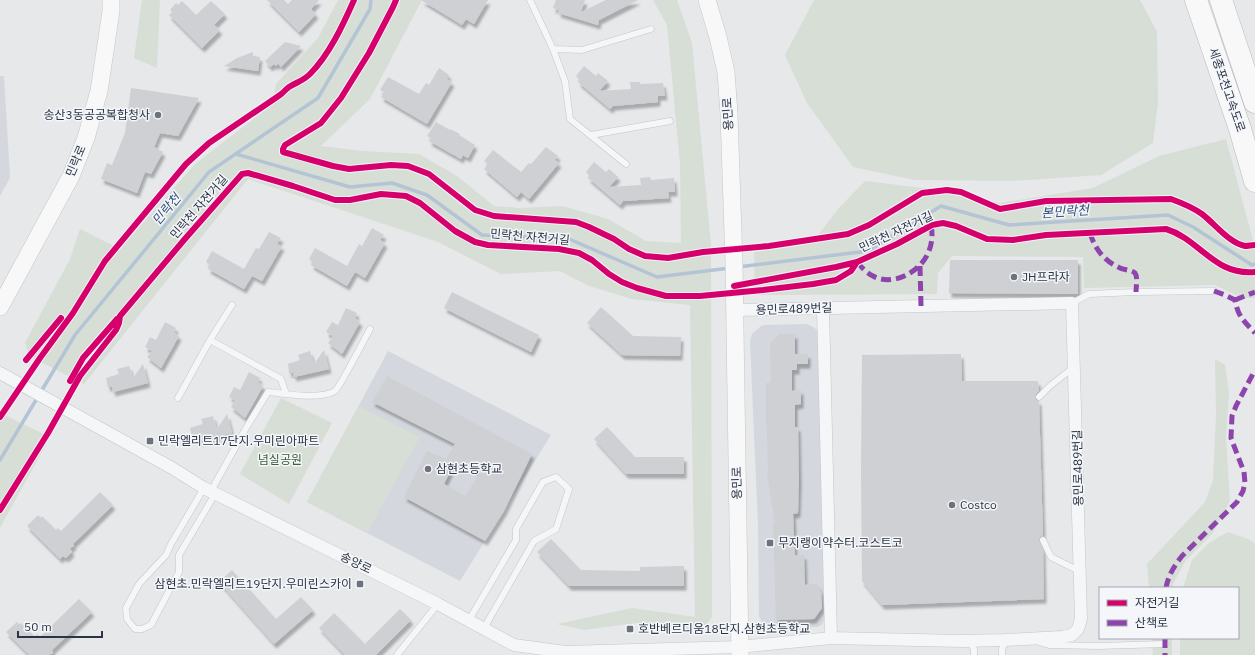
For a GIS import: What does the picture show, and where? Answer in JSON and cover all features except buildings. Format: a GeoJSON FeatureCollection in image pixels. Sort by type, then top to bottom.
{"type":"FeatureCollection","features":[{"type":"Feature","properties":{"kind":"highway","name":"세종포천고속도로"},"geometry":{"type":"LineString","coordinates":[[1196,0],[1240,129],[1255,181]]}},
{"type":"Feature","properties":{"kind":"highway","name":"세종포천고속도로"},"geometry":{"type":"LineString","coordinates":[[1221,0],[1255,101]]}},
{"type":"Feature","properties":{"kind":"street","name":"민락로"},"geometry":{"type":"LineString","coordinates":[[0,307],[71,176],[86,138],[99,91],[111,11],[111,0]]}},
{"type":"Feature","properties":{"kind":"street","name":"용민로"},"geometry":{"type":"LineString","coordinates":[[707,0],[726,72],[729,114],[735,310],[739,651]]}},
{"type":"Feature","properties":{"kind":"street","name":"용민로489번길"},"geometry":{"type":"LineString","coordinates":[[735,310],[1072,302],[1081,619],[1078,629],[1072,635],[1062,637],[969,641],[831,638],[739,651]]}},
{"type":"Feature","properties":{"kind":"street"},"geometry":{"type":"LineString","coordinates":[[823,309],[831,638]]}},
{"type":"Feature","properties":{"kind":"street","name":"송양로"},"geometry":{"type":"LineString","coordinates":[[5,376],[172,468],[210,491],[438,604],[514,645],[565,652],[739,651]]}},
{"type":"Feature","properties":{"kind":"lane"},"geometry":{"type":"LineString","coordinates":[[530,0],[553,49],[565,81],[570,119],[626,164]]}},
{"type":"Feature","properties":{"kind":"lane"},"geometry":{"type":"LineString","coordinates":[[553,49],[582,50],[651,29]]}},
{"type":"Feature","properties":{"kind":"lane"},"geometry":{"type":"LineString","coordinates":[[591,135],[670,121]]}},
{"type":"Feature","properties":{"kind":"lane"},"geometry":{"type":"LineString","coordinates":[[1072,302],[1089,294],[1214,291]]}},
{"type":"Feature","properties":{"kind":"lane"},"geometry":{"type":"LineString","coordinates":[[178,398],[210,340],[232,305]]}},
{"type":"Feature","properties":{"kind":"lane"},"geometry":{"type":"LineString","coordinates":[[210,491],[171,544],[166,555],[139,584],[126,608],[127,619],[135,629],[142,629],[151,626],[179,572],[179,555],[210,491],[268,392],[325,395],[336,390],[370,329]]}},
{"type":"Feature","properties":{"kind":"lane"},"geometry":{"type":"LineString","coordinates":[[210,340],[281,379],[286,394]]}},
{"type":"Feature","properties":{"kind":"lane"},"geometry":{"type":"LineString","coordinates":[[1039,397],[1075,366]]}},
{"type":"Feature","properties":{"kind":"lane"},"geometry":{"type":"LineString","coordinates":[[469,620],[516,540],[516,529],[543,482],[556,477],[569,489],[556,529],[534,541],[484,628]]}},
{"type":"Feature","properties":{"kind":"lane"},"geometry":{"type":"LineString","coordinates":[[1043,540],[1052,557],[1079,571]]}},
{"type":"Feature","properties":{"kind":"lane"},"geometry":{"type":"LineString","coordinates":[[397,655],[438,604]]}},
{"type":"Feature","properties":{"kind":"lane"},"geometry":{"type":"LineString","coordinates":[[1026,639],[1050,645],[1098,646],[1165,644]]}},
{"type":"Feature","properties":{"kind":"lane"},"geometry":{"type":"LineString","coordinates":[[1002,655],[1002,649],[1006,640]]}},
{"type":"Feature","properties":{"kind":"lane"},"geometry":{"type":"LineString","coordinates":[[969,641],[974,649],[974,655]]}},
{"type":"Feature","properties":{"kind":"shaded area"},"geometry":{"type":"Polygon","coordinates":[[[0,76],[4,76],[10,178],[0,196],[0,76]]]}},
{"type":"Feature","properties":{"kind":"shaded area"},"geometry":{"type":"Polygon","coordinates":[[[807,324],[817,330],[819,335],[825,619],[822,625],[817,627],[769,629],[763,624],[759,616],[758,526],[750,341],[752,334],[761,326],[807,324]]]}},
{"type":"Feature","properties":{"kind":"shaded area","name":"삼현초등학교"},"geometry":{"type":"Polygon","coordinates":[[[388,351],[551,435],[460,581],[307,502],[388,351]]]}},
{"type":"Feature","properties":{"kind":"green space"},"geometry":{"type":"Polygon","coordinates":[[[142,0],[160,0],[157,68],[134,58],[142,0]]]}},
{"type":"Feature","properties":{"kind":"green space"},"geometry":{"type":"Polygon","coordinates":[[[338,0],[422,0],[370,99],[321,146],[363,151],[419,154],[457,176],[494,206],[520,208],[562,206],[608,219],[646,241],[681,243],[680,164],[667,25],[653,0],[677,0],[692,43],[711,245],[712,617],[702,630],[672,630],[636,623],[584,630],[557,624],[632,608],[695,617],[690,305],[632,299],[589,286],[560,271],[501,274],[438,242],[248,179],[84,384],[29,356],[25,343],[70,259],[80,229],[120,249],[195,164],[273,104],[276,84],[318,38],[338,0]]]}},
{"type":"Feature","properties":{"kind":"green space"},"geometry":{"type":"Polygon","coordinates":[[[814,0],[1140,0],[1157,32],[1158,103],[1153,143],[1101,175],[1014,181],[915,180],[853,167],[807,103],[785,55],[814,0]]]}},
{"type":"Feature","properties":{"kind":"green space"},"geometry":{"type":"Polygon","coordinates":[[[1226,139],[1255,248],[1255,298],[1242,298],[1215,285],[1084,288],[1083,257],[952,256],[938,273],[937,294],[755,295],[754,252],[812,243],[838,209],[865,181],[947,191],[1000,203],[1093,188],[1159,156],[1226,139]]]}},
{"type":"Feature","properties":{"kind":"green space"},"geometry":{"type":"Polygon","coordinates":[[[1215,359],[1225,365],[1229,392],[1226,438],[1230,501],[1213,533],[1186,560],[1173,584],[1173,587],[1149,587],[1147,564],[1205,502],[1213,480],[1216,415],[1215,359]]]}},
{"type":"Feature","properties":{"kind":"green space","name":"념실공원"},"geometry":{"type":"Polygon","coordinates":[[[281,398],[332,423],[289,504],[240,474],[281,398]]]}},
{"type":"Feature","properties":{"kind":"green space"},"geometry":{"type":"Polygon","coordinates":[[[359,406],[420,437],[367,533],[307,502],[359,406]]]}},
{"type":"Feature","properties":{"kind":"green space"},"geometry":{"type":"Polygon","coordinates":[[[0,413],[50,437],[0,528],[0,413]]]}},
{"type":"Feature","properties":{"kind":"green space"},"geometry":{"type":"Polygon","coordinates":[[[1228,532],[1248,539],[1255,544],[1255,655],[1180,655],[1180,639],[1239,639],[1239,587],[1183,587],[1192,560],[1209,543],[1228,532]]]}},
{"type":"Feature","properties":{"kind":"green space"},"geometry":{"type":"Polygon","coordinates":[[[1152,639],[1172,639],[1172,655],[1153,655],[1152,639]]]}},
{"type":"Feature","properties":{"kind":"waterway","name":"민락천"},"geometry":{"type":"LineString","coordinates":[[0,460],[75,335],[209,172],[318,98],[370,9],[371,0]]}},
{"type":"Feature","properties":{"kind":"waterway","name":"본민락천"},"geometry":{"type":"LineString","coordinates":[[236,154],[350,187],[392,183],[427,195],[482,235],[569,239],[657,277],[730,268]]}},
{"type":"Feature","properties":{"kind":"waterway","name":"본민락천"},"geometry":{"type":"LineString","coordinates":[[738,267],[868,251],[941,206],[1009,225],[1168,215],[1193,227],[1252,265],[1255,264]]}},
{"type":"Feature","properties":{"kind":"marked path"},"geometry":{"type":"LineString","coordinates":[[857,262],[873,276],[881,279],[889,280],[905,276],[919,266],[928,253],[932,239],[931,225]]}},
{"type":"Feature","properties":{"kind":"marked path"},"geometry":{"type":"LineString","coordinates":[[1090,233],[1097,249],[1109,262],[1120,268],[1135,273],[1137,279],[1136,292]]}},
{"type":"Feature","properties":{"kind":"marked path"},"geometry":{"type":"LineString","coordinates":[[920,266],[921,306]]}},
{"type":"Feature","properties":{"kind":"marked path"},"geometry":{"type":"LineString","coordinates":[[1214,291],[1235,300],[1240,315],[1255,333]]}},
{"type":"Feature","properties":{"kind":"marked path"},"geometry":{"type":"LineString","coordinates":[[1235,300],[1255,292]]}},
{"type":"Feature","properties":{"kind":"marked path"},"geometry":{"type":"LineString","coordinates":[[1166,587],[1172,571],[1182,556],[1237,502],[1243,491],[1245,483],[1244,472],[1231,438],[1232,416],[1255,370]]}},
{"type":"Feature","properties":{"kind":"marked path"},"geometry":{"type":"LineString","coordinates":[[1165,639],[1165,655]]}},
{"type":"Feature","properties":{"kind":"cycle path"},"geometry":{"type":"LineString","coordinates":[[0,417],[73,313],[105,261],[186,164],[209,143],[310,74],[329,49],[354,0]]}},
{"type":"Feature","properties":{"kind":"cycle path"},"geometry":{"type":"LineString","coordinates":[[396,0],[369,53],[341,98],[321,123],[285,145],[283,152],[349,169],[391,165],[408,166],[429,174],[475,210],[494,216],[576,222],[614,239],[629,249],[645,256],[668,258],[703,252],[769,246],[848,234],[869,225],[922,193],[947,190],[961,192],[1000,209],[1046,201],[1171,199],[1187,205],[1202,214],[1233,241],[1245,246],[1255,245]]}},
{"type":"Feature","properties":{"kind":"cycle path","name":"민락천 자전거길"},"geometry":{"type":"LineString","coordinates":[[0,510],[48,433],[80,376],[116,330],[120,316],[242,174],[248,173],[335,200],[350,200],[381,194],[406,196],[420,203],[455,231],[475,242],[488,245],[559,249],[579,253],[592,260],[609,274],[622,282],[666,296],[700,296],[763,290],[836,280],[851,271],[857,262],[897,244],[932,225],[943,223],[956,226],[987,239],[1013,240],[1046,235],[1166,229],[1188,240],[1218,263],[1241,272],[1255,272]]}},
{"type":"Feature","properties":{"kind":"cycle path"},"geometry":{"type":"LineString","coordinates":[[734,286],[857,262]]}},
{"type":"Feature","properties":{"kind":"cycle path"},"geometry":{"type":"LineString","coordinates":[[26,360],[61,318]]}},
{"type":"Feature","properties":{"kind":"cycle path"},"geometry":{"type":"LineString","coordinates":[[70,381],[83,358],[117,319]]}},
{"type":"Feature","properties":{"kind":"place","name":"송산3동공공복합청사"},"geometry":{"type":"Point","coordinates":[158,115]}},
{"type":"Feature","properties":{"kind":"place","name":"JH프라자"},"geometry":{"type":"Point","coordinates":[1014,277]}},
{"type":"Feature","properties":{"kind":"place","name":"민락엘리트17단지.우미린아파트"},"geometry":{"type":"Point","coordinates":[150,441]}},
{"type":"Feature","properties":{"kind":"place","name":"삼현초등학교"},"geometry":{"type":"Point","coordinates":[428,469]}},
{"type":"Feature","properties":{"kind":"place","name":"Costco"},"geometry":{"type":"Point","coordinates":[952,505]}},
{"type":"Feature","properties":{"kind":"place","name":"무지랭이약수터.코스트코"},"geometry":{"type":"Point","coordinates":[770,543]}},
{"type":"Feature","properties":{"kind":"place","name":"삼현초.민락엘리트19단지.우미린스카이"},"geometry":{"type":"Point","coordinates":[360,584]}},
{"type":"Feature","properties":{"kind":"place","name":"호반베르디움18단지.삼현초등학교"},"geometry":{"type":"Point","coordinates":[630,629]}}]}
